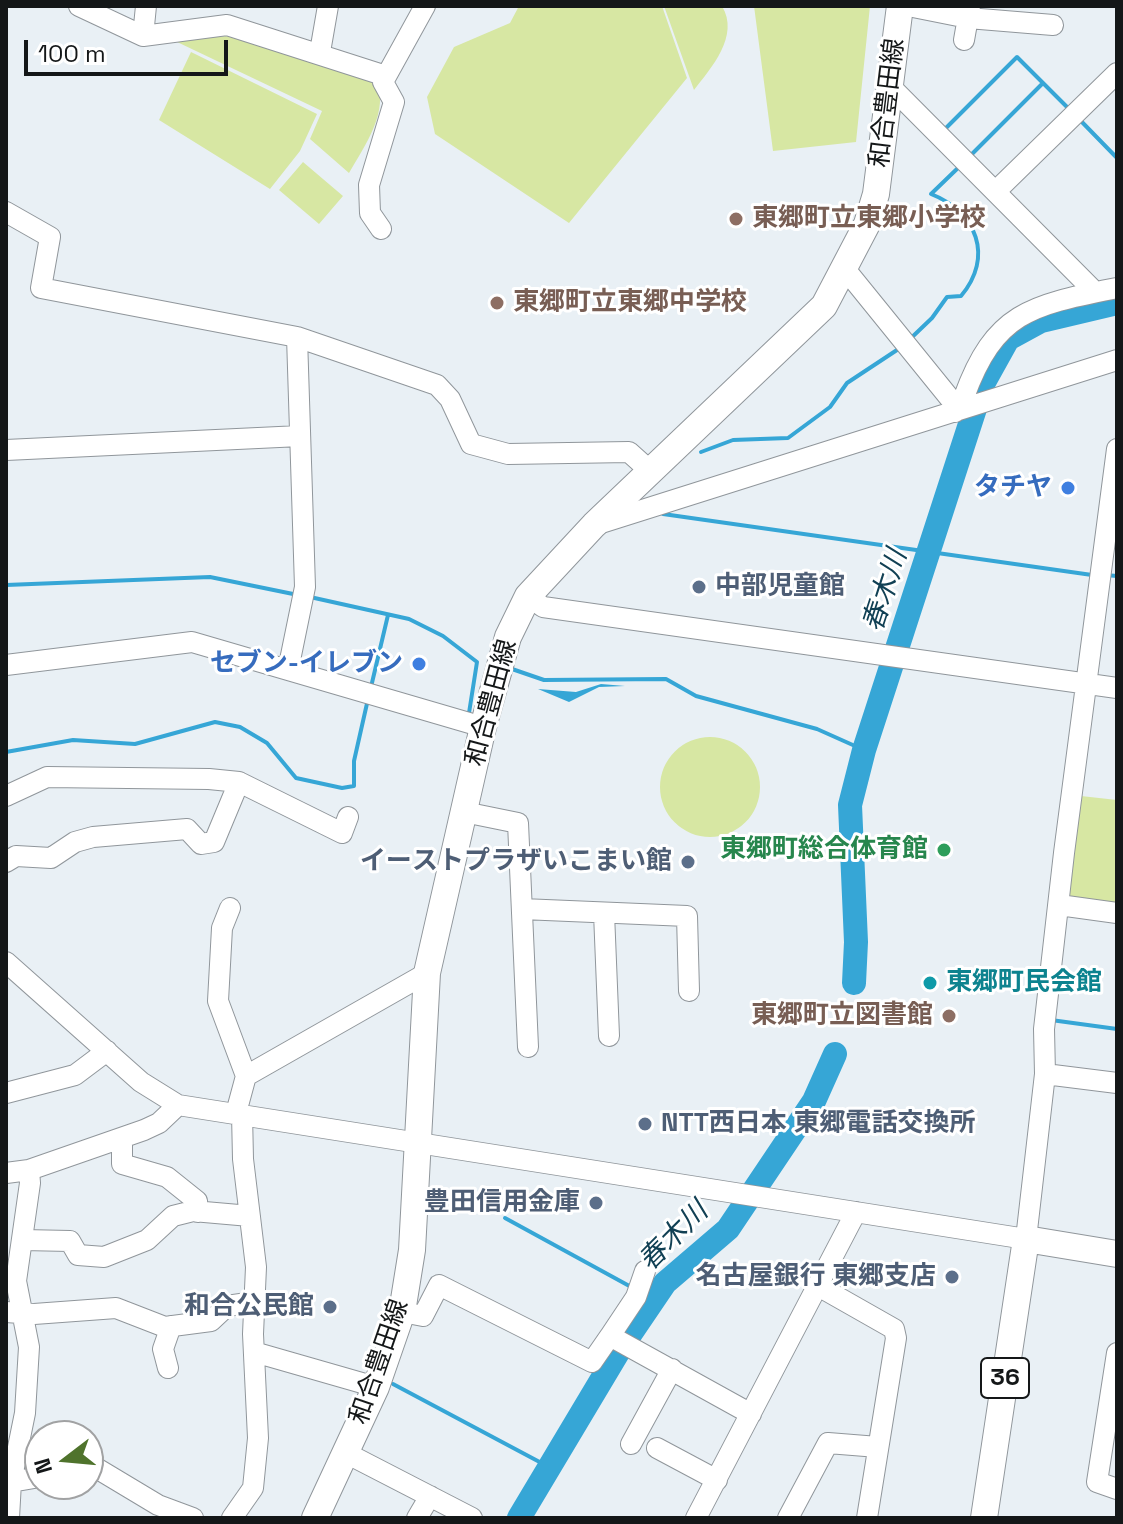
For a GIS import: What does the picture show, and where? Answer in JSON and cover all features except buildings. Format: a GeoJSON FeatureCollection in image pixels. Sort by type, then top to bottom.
{"type":"FeatureCollection","features":[{"type":"Feature","properties":{"kind":"main road","name":"和合豊田線"},"geometry":{"type":"LineString","coordinates":[[315,1518],[376,1387],[402,1312],[412,1250],[415,1142],[427,973],[483,727],[508,637],[528,596],[649,470],[816,315],[845,269],[867,224],[876,194],[900,6]]}},
{"type":"Feature","properties":{"kind":"main road"},"geometry":{"type":"LineString","coordinates":[[1026,1239],[1117,1254]]}},
{"type":"Feature","properties":{"kind":"main road","name":"36"},"geometry":{"type":"LineString","coordinates":[[984,1518],[1026,1239]]}},
{"type":"Feature","properties":{"kind":"street"},"geometry":{"type":"LineString","coordinates":[[79,6],[143,36],[229,16],[386,76]]}},
{"type":"Feature","properties":{"kind":"street"},"geometry":{"type":"LineString","coordinates":[[143,36],[146,6]]}},
{"type":"Feature","properties":{"kind":"street"},"geometry":{"type":"LineString","coordinates":[[320,52],[328,6]]}},
{"type":"Feature","properties":{"kind":"street"},"geometry":{"type":"LineString","coordinates":[[381,229],[370,213],[369,185],[394,102],[386,92],[386,76],[425,6]]}},
{"type":"Feature","properties":{"kind":"street"},"geometry":{"type":"LineString","coordinates":[[908,6],[1053,25]]}},
{"type":"Feature","properties":{"kind":"street"},"geometry":{"type":"LineString","coordinates":[[964,40],[969,12]]}},
{"type":"Feature","properties":{"kind":"street"},"geometry":{"type":"LineString","coordinates":[[996,191],[1117,73]]}},
{"type":"Feature","properties":{"kind":"street"},"geometry":{"type":"LineString","coordinates":[[890,86],[1095,292]]}},
{"type":"Feature","properties":{"kind":"street"},"geometry":{"type":"LineString","coordinates":[[6,212],[50,237],[41,288],[297,337],[437,385],[450,399],[471,444],[508,454],[629,452],[649,470]]}},
{"type":"Feature","properties":{"kind":"street"},"geometry":{"type":"LineString","coordinates":[[845,269],[959,407]]}},
{"type":"Feature","properties":{"kind":"street"},"geometry":{"type":"LineString","coordinates":[[959,407],[983,352],[1004,326],[1033,310],[1117,288]]}},
{"type":"Feature","properties":{"kind":"street"},"geometry":{"type":"LineString","coordinates":[[288,670],[305,587],[297,337]]}},
{"type":"Feature","properties":{"kind":"street"},"geometry":{"type":"LineString","coordinates":[[594,525],[959,407],[988,402],[1117,360]]}},
{"type":"Feature","properties":{"kind":"street"},"geometry":{"type":"LineString","coordinates":[[6,450],[300,436]]}},
{"type":"Feature","properties":{"kind":"street"},"geometry":{"type":"LineString","coordinates":[[6,962],[141,1082],[178,1105],[1026,1239],[1045,1074],[1044,1029],[1116,459]]}},
{"type":"Feature","properties":{"kind":"street"},"geometry":{"type":"LineString","coordinates":[[528,596],[543,607],[1117,688]]}},
{"type":"Feature","properties":{"kind":"street"},"geometry":{"type":"LineString","coordinates":[[6,665],[192,642],[483,727]]}},
{"type":"Feature","properties":{"kind":"street"},"geometry":{"type":"LineString","coordinates":[[6,796],[47,777],[209,779],[239,782],[342,833],[348,817]]}},
{"type":"Feature","properties":{"kind":"street"},"geometry":{"type":"LineString","coordinates":[[6,862],[16,856],[51,858],[75,842],[133,831],[187,829],[201,844],[214,842],[239,782]]}},
{"type":"Feature","properties":{"kind":"street"},"geometry":{"type":"LineString","coordinates":[[464,812],[518,823],[528,1047]]}},
{"type":"Feature","properties":{"kind":"street"},"geometry":{"type":"LineString","coordinates":[[1059,905],[1117,913]]}},
{"type":"Feature","properties":{"kind":"street"},"geometry":{"type":"LineString","coordinates":[[230,908],[222,928],[218,1001],[246,1076],[239,1114],[256,1267],[254,1352],[257,1465],[253,1488],[232,1518]]}},
{"type":"Feature","properties":{"kind":"street"},"geometry":{"type":"LineString","coordinates":[[522,909],[687,916],[689,991]]}},
{"type":"Feature","properties":{"kind":"street"},"geometry":{"type":"LineString","coordinates":[[604,913],[609,1036]]}},
{"type":"Feature","properties":{"kind":"street"},"geometry":{"type":"LineString","coordinates":[[246,1076],[427,973]]}},
{"type":"Feature","properties":{"kind":"street"},"geometry":{"type":"LineString","coordinates":[[6,1093],[75,1075],[107,1051]]}},
{"type":"Feature","properties":{"kind":"street"},"geometry":{"type":"LineString","coordinates":[[1045,1074],[1117,1083]]}},
{"type":"Feature","properties":{"kind":"street"},"geometry":{"type":"LineString","coordinates":[[6,1173],[29,1170],[122,1138],[159,1123],[178,1105]]}},
{"type":"Feature","properties":{"kind":"street"},"geometry":{"type":"LineString","coordinates":[[122,1138],[122,1164],[167,1177],[197,1201],[198,1212]]}},
{"type":"Feature","properties":{"kind":"street"},"geometry":{"type":"LineString","coordinates":[[9,1518],[11,1458],[25,1413],[29,1360],[15,1312],[29,1170]]}},
{"type":"Feature","properties":{"kind":"street"},"geometry":{"type":"LineString","coordinates":[[23,1240],[70,1241],[78,1255],[104,1257],[147,1240],[173,1216],[198,1212],[250,1216]]}},
{"type":"Feature","properties":{"kind":"street"},"geometry":{"type":"LineString","coordinates":[[696,1518],[820,1287],[856,1212]]}},
{"type":"Feature","properties":{"kind":"street"},"geometry":{"type":"LineString","coordinates":[[402,1312],[423,1316],[439,1285],[592,1362],[636,1297],[645,1271]]}},
{"type":"Feature","properties":{"kind":"street"},"geometry":{"type":"LineString","coordinates":[[820,1287],[894,1329],[896,1338],[867,1518]]}},
{"type":"Feature","properties":{"kind":"street"},"geometry":{"type":"LineString","coordinates":[[15,1312],[116,1308],[138,1318],[171,1326],[211,1321],[227,1306],[254,1302]]}},
{"type":"Feature","properties":{"kind":"street"},"geometry":{"type":"LineString","coordinates":[[168,1368],[163,1349],[171,1326]]}},
{"type":"Feature","properties":{"kind":"street"},"geometry":{"type":"LineString","coordinates":[[610,1336],[751,1414]]}},
{"type":"Feature","properties":{"kind":"street"},"geometry":{"type":"LineString","coordinates":[[254,1352],[376,1387]]}},
{"type":"Feature","properties":{"kind":"street"},"geometry":{"type":"LineString","coordinates":[[1117,1353],[1097,1482],[1103,1487],[1117,1489]]}},
{"type":"Feature","properties":{"kind":"street"},"geometry":{"type":"LineString","coordinates":[[631,1444],[672,1369]]}},
{"type":"Feature","properties":{"kind":"street"},"geometry":{"type":"LineString","coordinates":[[788,1518],[828,1443],[878,1447]]}},
{"type":"Feature","properties":{"kind":"street"},"geometry":{"type":"LineString","coordinates":[[657,1448],[717,1480]]}},
{"type":"Feature","properties":{"kind":"street"},"geometry":{"type":"LineString","coordinates":[[346,1453],[472,1518]]}},
{"type":"Feature","properties":{"kind":"street"},"geometry":{"type":"LineString","coordinates":[[104,1473],[158,1505],[193,1518]]}},
{"type":"Feature","properties":{"kind":"street"},"geometry":{"type":"LineString","coordinates":[[417,1518],[430,1496]]}},
{"type":"Feature","properties":{"kind":"green space"},"geometry":{"type":"Polygon","coordinates":[[[519,6],[662,6],[687,78],[569,223],[435,134],[427,97],[454,47],[510,23],[519,6]]]}},
{"type":"Feature","properties":{"kind":"green space"},"geometry":{"type":"Polygon","coordinates":[[[664,6],[722,6],[727,17],[726,40],[694,90],[664,6]]]}},
{"type":"Feature","properties":{"kind":"green space"},"geometry":{"type":"Polygon","coordinates":[[[754,6],[870,6],[856,142],[773,151],[754,6]]]}},
{"type":"Feature","properties":{"kind":"green space"},"geometry":{"type":"Polygon","coordinates":[[[226,36],[376,79],[380,91],[378,115],[349,173],[310,139],[322,111],[175,41],[226,36]]]}},
{"type":"Feature","properties":{"kind":"green space"},"geometry":{"type":"Polygon","coordinates":[[[191,52],[317,114],[300,151],[270,189],[159,120],[191,52]]]}},
{"type":"Feature","properties":{"kind":"green space"},"geometry":{"type":"Polygon","coordinates":[[[303,162],[343,196],[319,224],[279,190],[303,162]]]}},
{"type":"Feature","properties":{"kind":"green space"},"geometry":{"type":"Polygon","coordinates":[[[710,737],[729,741],[745,752],[756,768],[760,787],[756,806],[745,822],[729,833],[710,837],[691,833],[675,822],[664,806],[660,787],[664,768],[675,752],[691,741],[710,737]]]}},
{"type":"Feature","properties":{"kind":"green space"},"geometry":{"type":"Polygon","coordinates":[[[1081,796],[1117,800],[1117,905],[1068,899],[1081,796]]]}},
{"type":"Feature","properties":{"kind":"water"},"geometry":{"type":"Polygon","coordinates":[[[601,684],[625,686],[599,687],[569,702],[538,689],[576,692],[601,684]]]}},
{"type":"Feature","properties":{"kind":"waterway"},"geometry":{"type":"LineString","coordinates":[[944,130],[1017,57],[1071,111]]}},
{"type":"Feature","properties":{"kind":"waterway"},"geometry":{"type":"LineString","coordinates":[[968,158],[1043,83]]}},
{"type":"Feature","properties":{"kind":"waterway"},"geometry":{"type":"LineString","coordinates":[[1080,120],[1117,158]]}},
{"type":"Feature","properties":{"kind":"waterway"},"geometry":{"type":"LineString","coordinates":[[909,340],[932,318],[947,297],[961,296],[977,266],[976,237],[969,224],[960,212],[931,194],[959,167]]}},
{"type":"Feature","properties":{"kind":"waterway","name":"春木川"},"geometry":{"type":"LineString","coordinates":[[854,983],[856,942],[850,805],[864,750],[983,384],[1008,339],[1041,321],[1117,303]]}},
{"type":"Feature","properties":{"kind":"waterway"},"geometry":{"type":"LineString","coordinates":[[701,452],[733,440],[788,438],[830,407],[847,383],[900,348]]}},
{"type":"Feature","properties":{"kind":"waterway"},"geometry":{"type":"LineString","coordinates":[[663,514],[1092,575]]}},
{"type":"Feature","properties":{"kind":"waterway"},"geometry":{"type":"LineString","coordinates":[[1105,575],[1117,576]]}},
{"type":"Feature","properties":{"kind":"waterway"},"geometry":{"type":"LineString","coordinates":[[6,585],[210,577],[298,595]]}},
{"type":"Feature","properties":{"kind":"waterway"},"geometry":{"type":"LineString","coordinates":[[310,597],[409,619],[443,636],[477,662],[469,713]]}},
{"type":"Feature","properties":{"kind":"waterway"},"geometry":{"type":"LineString","coordinates":[[371,687],[388,615]]}},
{"type":"Feature","properties":{"kind":"waterway"},"geometry":{"type":"LineString","coordinates":[[512,669],[544,680],[666,679],[696,696],[817,729],[864,750]]}},
{"type":"Feature","properties":{"kind":"waterway"},"geometry":{"type":"LineString","coordinates":[[6,752],[73,740],[135,744],[215,722],[240,727],[267,743],[296,778],[342,788],[354,786],[354,761],[368,699]]}},
{"type":"Feature","properties":{"kind":"waterway"},"geometry":{"type":"LineString","coordinates":[[1051,1020],[1117,1029]]}},
{"type":"Feature","properties":{"kind":"waterway","name":"春木川"},"geometry":{"type":"LineString","coordinates":[[627,1339],[665,1283],[728,1229],[814,1101],[835,1054]]}},
{"type":"Feature","properties":{"kind":"waterway"},"geometry":{"type":"LineString","coordinates":[[505,1218],[633,1288]]}},
{"type":"Feature","properties":{"kind":"waterway"},"geometry":{"type":"LineString","coordinates":[[642,1297],[650,1305]]}},
{"type":"Feature","properties":{"kind":"waterway","name":"春木川"},"geometry":{"type":"LineString","coordinates":[[519,1518],[620,1349]]}},
{"type":"Feature","properties":{"kind":"waterway"},"geometry":{"type":"LineString","coordinates":[[393,1384],[549,1467]]}},
{"type":"Feature","properties":{"kind":"place","name":"東郷町立東郷小学校"},"geometry":{"type":"Point","coordinates":[736,219]}},
{"type":"Feature","properties":{"kind":"place","name":"東郷町立東郷中学校"},"geometry":{"type":"Point","coordinates":[497,303]}},
{"type":"Feature","properties":{"kind":"place","name":"タチヤ"},"geometry":{"type":"Point","coordinates":[1068,488]}},
{"type":"Feature","properties":{"kind":"place","name":"中部児童館"},"geometry":{"type":"Point","coordinates":[699,587]}},
{"type":"Feature","properties":{"kind":"place","name":"セブン-イレブン"},"geometry":{"type":"Point","coordinates":[419,664]}},
{"type":"Feature","properties":{"kind":"place","name":"東郷町総合体育館"},"geometry":{"type":"Point","coordinates":[944,850]}},
{"type":"Feature","properties":{"kind":"place","name":"イーストプラザいこまい館"},"geometry":{"type":"Point","coordinates":[688,862]}},
{"type":"Feature","properties":{"kind":"place","name":"東郷町民会館"},"geometry":{"type":"Point","coordinates":[930,983]}},
{"type":"Feature","properties":{"kind":"place","name":"東郷町立図書館"},"geometry":{"type":"Point","coordinates":[949,1016]}},
{"type":"Feature","properties":{"kind":"place","name":"NTT西日本 東郷電話交換所"},"geometry":{"type":"Point","coordinates":[645,1124]}},
{"type":"Feature","properties":{"kind":"place","name":"豊田信用金庫"},"geometry":{"type":"Point","coordinates":[596,1203]}},
{"type":"Feature","properties":{"kind":"place","name":"名古屋銀行 東郷支店"},"geometry":{"type":"Point","coordinates":[952,1277]}},
{"type":"Feature","properties":{"kind":"place","name":"和合公民館"},"geometry":{"type":"Point","coordinates":[330,1307]}}]}
